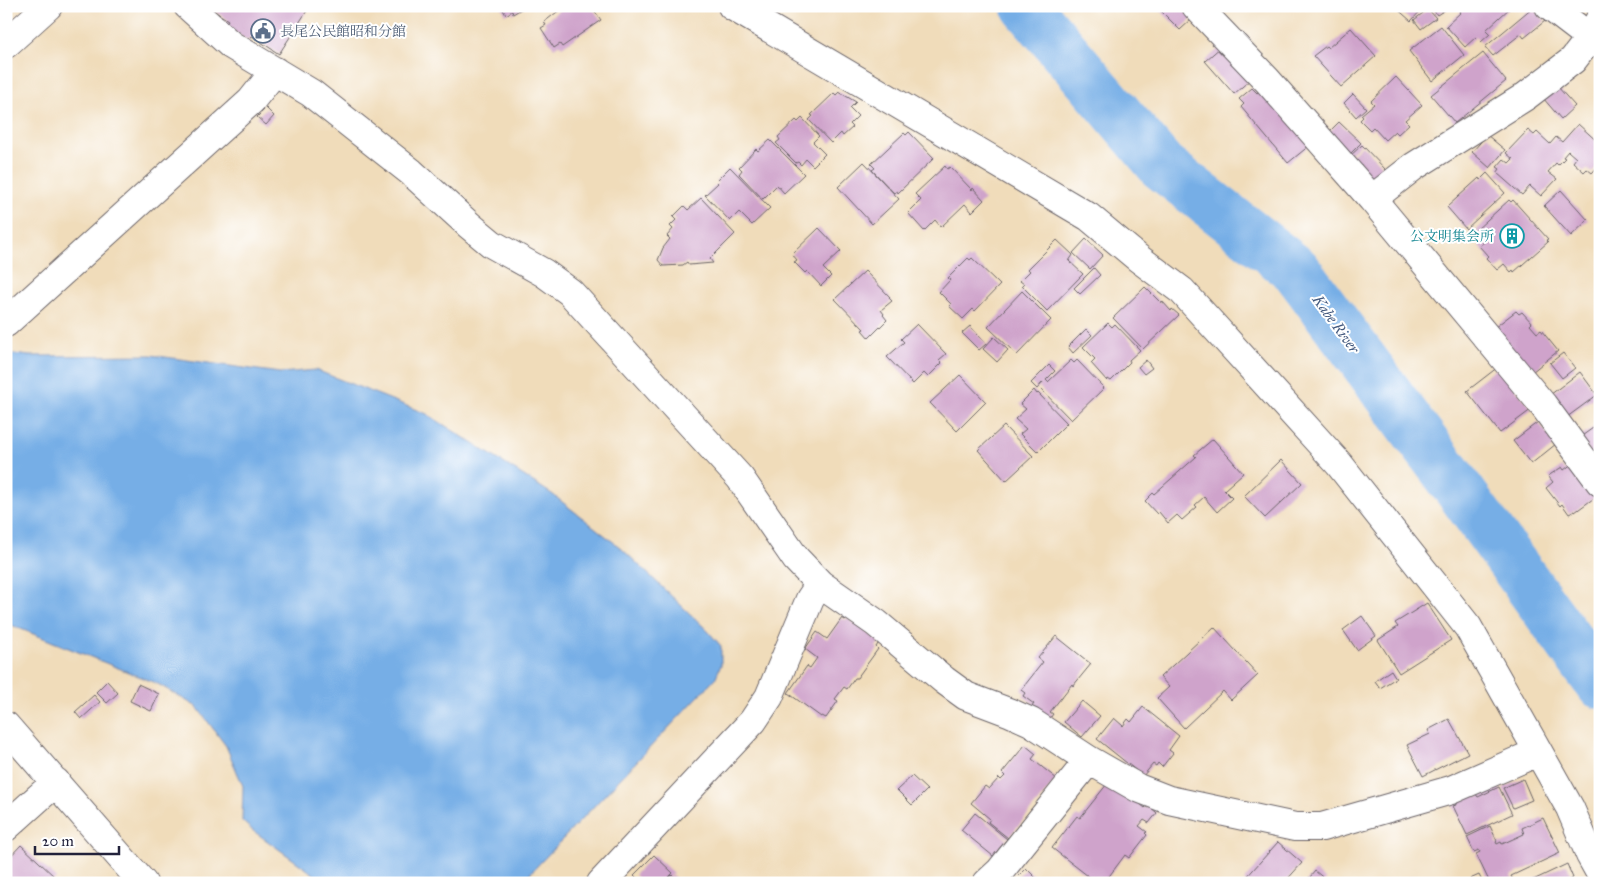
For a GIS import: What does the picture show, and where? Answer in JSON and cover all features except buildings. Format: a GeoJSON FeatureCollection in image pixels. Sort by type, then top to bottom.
{"type":"FeatureCollection","features":[{"type":"Feature","properties":{"kind":"street"},"geometry":{"type":"LineString","coordinates":[[6,44],[48,6]]}},
{"type":"Feature","properties":{"kind":"street"},"geometry":{"type":"LineString","coordinates":[[188,6],[231,45],[311,93],[411,172],[492,244],[544,273],[570,292],[740,478],[796,559],[820,584],[876,623],[966,696],[1011,712],[1031,722],[1089,760],[1138,788],[1169,800],[1295,827],[1322,827],[1451,790],[1538,752]]}},
{"type":"Feature","properties":{"kind":"street"},"geometry":{"type":"LineString","coordinates":[[732,6],[1089,217],[1138,258],[1182,291],[1339,464],[1468,627],[1570,808],[1590,855],[1600,873]]}},
{"type":"Feature","properties":{"kind":"street"},"geometry":{"type":"LineString","coordinates":[[1196,6],[1267,80],[1372,199],[1543,404],[1600,482]]}},
{"type":"Feature","properties":{"kind":"street"},"geometry":{"type":"LineString","coordinates":[[1372,199],[1413,167],[1526,96],[1573,60],[1596,34],[1549,6]]}},
{"type":"Feature","properties":{"kind":"street"},"geometry":{"type":"LineString","coordinates":[[6,323],[251,101],[275,71]]}},
{"type":"Feature","properties":{"kind":"street"},"geometry":{"type":"LineString","coordinates":[[600,883],[753,721],[769,696],[810,598],[820,584]]}},
{"type":"Feature","properties":{"kind":"street"},"geometry":{"type":"LineString","coordinates":[[6,726],[142,883]]}},
{"type":"Feature","properties":{"kind":"street"},"geometry":{"type":"LineString","coordinates":[[987,883],[1000,871],[1089,760]]}},
{"type":"Feature","properties":{"kind":"street"},"geometry":{"type":"LineString","coordinates":[[6,827],[56,782]]}},
{"type":"Feature","properties":{"kind":"water"},"geometry":{"type":"Polygon","coordinates":[[[6,353],[30,356],[151,355],[280,373],[316,370],[427,414],[552,494],[621,548],[707,630],[721,646],[721,665],[715,679],[521,883],[326,883],[242,821],[243,786],[226,746],[197,707],[158,684],[6,623],[6,353]]]}},
{"type":"Feature","properties":{"kind":"waterway","name":"Kabe River"},"geometry":{"type":"LineString","coordinates":[[1026,6],[1162,166],[1296,270],[1600,684]]}},
{"type":"Feature","properties":{"kind":"place","name":"長尾公民館昭和分館"},"geometry":{"type":"Point","coordinates":[263,31]}},
{"type":"Feature","properties":{"kind":"place","name":"公文明集会所"},"geometry":{"type":"Point","coordinates":[1512,236]}}]}
